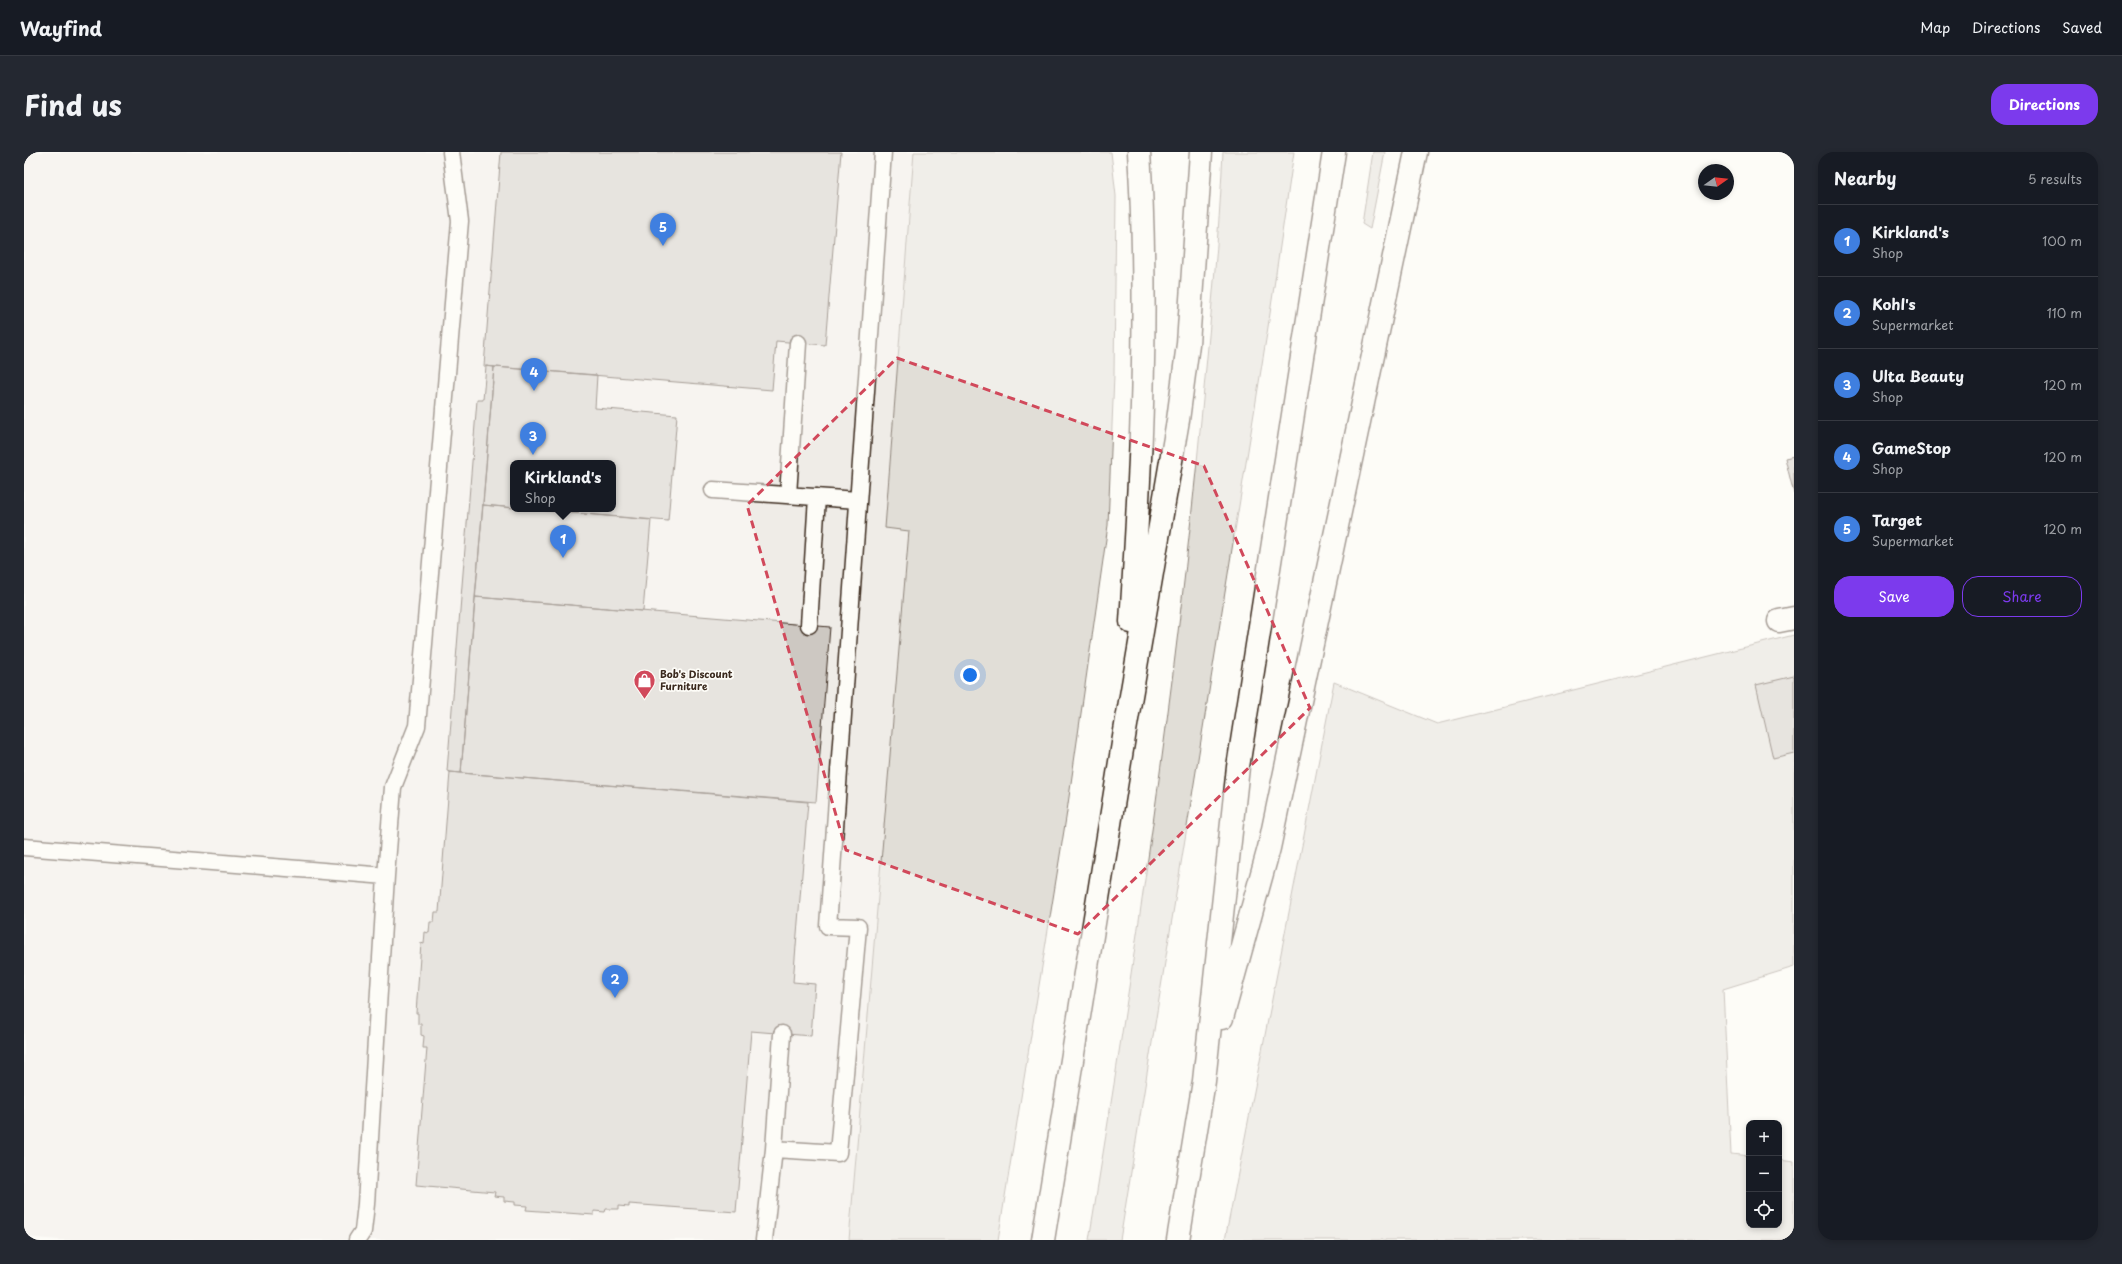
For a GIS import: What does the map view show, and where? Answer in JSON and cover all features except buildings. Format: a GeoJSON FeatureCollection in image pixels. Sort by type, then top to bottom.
{"type":"FeatureCollection","features":[{"type":"Feature","properties":{"kind":"highway"},"geometry":{"type":"LineString","coordinates":[[1124,737],[1141,474],[1143,268],[1139,152]]}},
{"type":"Feature","properties":{"kind":"highway"},"geometry":{"type":"LineString","coordinates":[[1043,1240],[1124,737],[1178,420],[1186,359],[1195,266],[1201,152]]}},
{"type":"Feature","properties":{"kind":"highway"},"geometry":{"type":"LineString","coordinates":[[1178,1240],[1204,1081],[1238,768],[1334,152]]}},
{"type":"Feature","properties":{"kind":"highway"},"geometry":{"type":"LineString","coordinates":[[1204,1081],[1269,848],[1416,152]]}},
{"type":"Feature","properties":{"kind":"lane"},"geometry":{"type":"LineString","coordinates":[[358,1240],[364,1231],[386,876],[393,788],[416,726],[460,221],[451,152]]}},
{"type":"Feature","properties":{"kind":"lane"},"geometry":{"type":"LineString","coordinates":[[774,1149],[838,1153],[858,927],[828,926],[883,152]]}},
{"type":"Feature","properties":{"kind":"lane"},"geometry":{"type":"LineString","coordinates":[[788,495],[798,343]]}},
{"type":"Feature","properties":{"kind":"lane"},"geometry":{"type":"LineString","coordinates":[[713,490],[858,500]]}},
{"type":"Feature","properties":{"kind":"lane"},"geometry":{"type":"LineString","coordinates":[[809,625],[817,497]]}},
{"type":"Feature","properties":{"kind":"lane"},"geometry":{"type":"LineString","coordinates":[[24,847],[386,876]]}},
{"type":"Feature","properties":{"kind":"lane"},"geometry":{"type":"LineString","coordinates":[[764,1240],[774,1149],[782,1034]]}},
{"type":"Feature","properties":{"kind":"highlighted area"},"geometry":{"type":"Polygon","coordinates":[[[897,358],[1204,466],[1310,708],[1078,934],[846,850],[747,505],[897,358]]]}},
{"type":"Feature","properties":{"kind":"shaded area"},"geometry":{"type":"Polygon","coordinates":[[[24,152],[914,152],[885,528],[909,531],[849,1240],[58,1240],[24,1237],[24,152]]]}},
{"type":"Feature","properties":{"kind":"shaded area"},"geometry":{"type":"Polygon","coordinates":[[[914,152],[1111,152],[1116,196],[1114,375],[1108,525],[1066,818],[998,1240],[849,1240],[909,531],[885,528],[914,152]]]}},
{"type":"Feature","properties":{"kind":"shaded area"},"geometry":{"type":"Polygon","coordinates":[[[1223,152],[1294,152],[1268,327],[1120,1240],[1089,1240],[1138,929],[1180,618],[1192,514],[1211,313],[1223,152]]]}},
{"type":"Feature","properties":{"kind":"shaded area"},"geometry":{"type":"Polygon","coordinates":[[[1373,152],[1385,152],[1370,229],[1362,224],[1373,152]]]}},
{"type":"Feature","properties":{"kind":"shaded area"},"geometry":{"type":"Polygon","coordinates":[[[1794,635],[1794,967],[1723,989],[1731,1154],[1746,1156],[1746,1228],[1782,1228],[1782,1160],[1794,1162],[1794,1240],[1225,1240],[1334,682],[1437,724],[1794,635]]]}},
{"type":"Feature","properties":{"kind":"place","name":"Target"},"geometry":{"type":"Point","coordinates":[663,246]}},
{"type":"Feature","properties":{"kind":"place","name":"GameStop"},"geometry":{"type":"Point","coordinates":[534,391]}},
{"type":"Feature","properties":{"kind":"place","name":"Ulta Beauty"},"geometry":{"type":"Point","coordinates":[533,455]}},
{"type":"Feature","properties":{"kind":"place","name":"Kirkland's"},"geometry":{"type":"Point","coordinates":[563,558]}},
{"type":"Feature","properties":{"kind":"place","name":"Bob's Discount Furniture"},"geometry":{"type":"Point","coordinates":[645,700]}},
{"type":"Feature","properties":{"kind":"place","name":"Kohl's"},"geometry":{"type":"Point","coordinates":[615,998]}}]}
